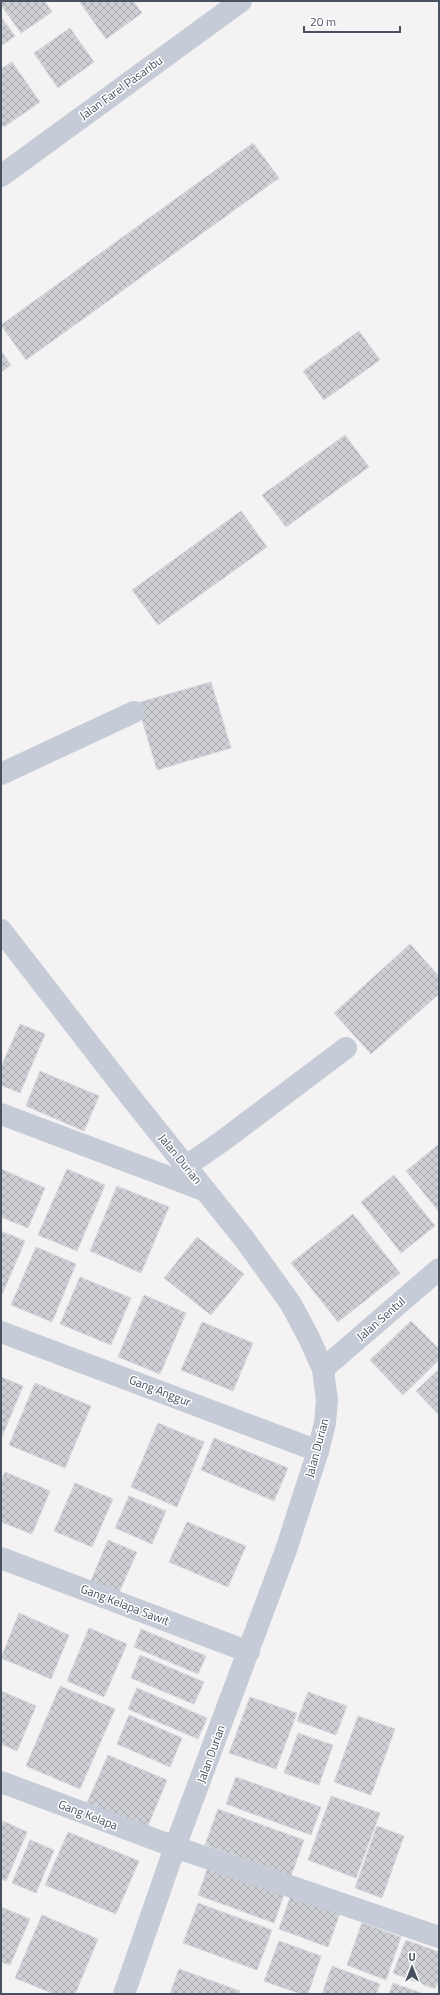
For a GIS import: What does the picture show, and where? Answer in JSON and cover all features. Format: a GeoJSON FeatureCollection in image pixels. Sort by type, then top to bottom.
{"type":"FeatureCollection","features":[{"type":"Feature","properties":{"kind":"street","name":"Jalan Farel Pasaribu"},"geometry":{"type":"LineString","coordinates":[[1,176],[238,2]]}},
{"type":"Feature","properties":{"kind":"street"},"geometry":{"type":"LineString","coordinates":[[1,774],[134,712]]}},
{"type":"Feature","properties":{"kind":"street","name":"Jalan Durian"},"geometry":{"type":"LineString","coordinates":[[1,930],[132,1099],[245,1240],[291,1304],[310,1338],[323,1369],[327,1400],[325,1423],[318,1451],[286,1550],[175,1848],[124,1994]]}},
{"type":"Feature","properties":{"kind":"street"},"geometry":{"type":"LineString","coordinates":[[186,1166],[221,1142],[346,1048]]}},
{"type":"Feature","properties":{"kind":"street"},"geometry":{"type":"LineString","coordinates":[[1,1114],[207,1191]]}},
{"type":"Feature","properties":{"kind":"street","name":"Jalan Sentul"},"geometry":{"type":"LineString","coordinates":[[323,1369],[439,1269]]}},
{"type":"Feature","properties":{"kind":"street","name":"Gang Anggur"},"geometry":{"type":"LineString","coordinates":[[1,1332],[318,1451]]}},
{"type":"Feature","properties":{"kind":"street","name":"Gang Kelapa Sawit"},"geometry":{"type":"LineString","coordinates":[[1,1558],[249,1652]]}},
{"type":"Feature","properties":{"kind":"street","name":"Gang Kelapa"},"geometry":{"type":"LineString","coordinates":[[1,1782],[175,1848],[439,1937]]}},
{"type":"Feature","properties":{"kind":"building"},"geometry":{"type":"Polygon","coordinates":[[[1,1],[44,1],[52,12],[21,33],[1,5],[1,1]]]}},
{"type":"Feature","properties":{"kind":"building"},"geometry":{"type":"Polygon","coordinates":[[[79,1],[133,1],[142,13],[106,39],[79,1]]]}},
{"type":"Feature","properties":{"kind":"building"},"geometry":{"type":"Polygon","coordinates":[[[1,17],[15,36],[1,46],[1,17]]]}},
{"type":"Feature","properties":{"kind":"building"},"geometry":{"type":"Polygon","coordinates":[[[70,28],[94,62],[58,88],[34,53],[70,28]]]}},
{"type":"Feature","properties":{"kind":"building"},"geometry":{"type":"Polygon","coordinates":[[[12,62],[40,102],[4,127],[1,123],[1,69],[12,62]]]}},
{"type":"Feature","properties":{"kind":"building"},"geometry":{"type":"Polygon","coordinates":[[[253,143],[279,178],[26,360],[1,325],[253,143]]]}},
{"type":"Feature","properties":{"kind":"building"},"geometry":{"type":"Polygon","coordinates":[[[359,331],[380,360],[324,400],[303,371],[359,331]]]}},
{"type":"Feature","properties":{"kind":"building"},"geometry":{"type":"Polygon","coordinates":[[[1,351],[11,365],[1,372],[1,351]]]}},
{"type":"Feature","properties":{"kind":"building"},"geometry":{"type":"Polygon","coordinates":[[[345,435],[369,467],[286,527],[262,495],[345,435]]]}},
{"type":"Feature","properties":{"kind":"building"},"geometry":{"type":"Polygon","coordinates":[[[241,511],[267,547],[158,625],[132,590],[241,511]]]}},
{"type":"Feature","properties":{"kind":"building"},"geometry":{"type":"Polygon","coordinates":[[[211,682],[231,748],[157,770],[137,703],[211,682]]]}},
{"type":"Feature","properties":{"kind":"building"},"geometry":{"type":"Polygon","coordinates":[[[410,944],[439,976],[439,994],[371,1054],[334,1013],[410,944]]]}},
{"type":"Feature","properties":{"kind":"building"},"geometry":{"type":"Polygon","coordinates":[[[20,1024],[45,1034],[20,1093],[1,1085],[1,1067],[20,1024]]]}},
{"type":"Feature","properties":{"kind":"building"},"geometry":{"type":"Polygon","coordinates":[[[40,1071],[99,1096],[84,1131],[26,1106],[40,1071]]]}},
{"type":"Feature","properties":{"kind":"building"},"geometry":{"type":"Polygon","coordinates":[[[439,1144],[439,1212],[406,1171],[439,1144]]]}},
{"type":"Feature","properties":{"kind":"building"},"geometry":{"type":"Polygon","coordinates":[[[1,1169],[45,1188],[28,1228],[1,1217],[1,1169]]]}},
{"type":"Feature","properties":{"kind":"building"},"geometry":{"type":"Polygon","coordinates":[[[67,1169],[105,1185],[77,1251],[38,1235],[67,1169]]]}},
{"type":"Feature","properties":{"kind":"building"},"geometry":{"type":"Polygon","coordinates":[[[394,1175],[435,1226],[401,1253],[361,1202],[394,1175]]]}},
{"type":"Feature","properties":{"kind":"building"},"geometry":{"type":"Polygon","coordinates":[[[117,1186],[169,1207],[141,1273],[90,1251],[117,1186]]]}},
{"type":"Feature","properties":{"kind":"building"},"geometry":{"type":"Polygon","coordinates":[[[353,1214],[400,1273],[338,1322],[291,1263],[353,1214]]]}},
{"type":"Feature","properties":{"kind":"building"},"geometry":{"type":"Polygon","coordinates":[[[1,1231],[25,1241],[1,1297],[1,1231]]]}},
{"type":"Feature","properties":{"kind":"building"},"geometry":{"type":"Polygon","coordinates":[[[197,1237],[244,1274],[211,1315],[164,1278],[197,1237]]]}},
{"type":"Feature","properties":{"kind":"building"},"geometry":{"type":"Polygon","coordinates":[[[36,1247],[76,1264],[52,1322],[11,1305],[36,1247]]]}},
{"type":"Feature","properties":{"kind":"building"},"geometry":{"type":"Polygon","coordinates":[[[80,1277],[131,1298],[111,1345],[60,1324],[80,1277]]]}},
{"type":"Feature","properties":{"kind":"building"},"geometry":{"type":"Polygon","coordinates":[[[144,1295],[186,1313],[160,1374],[118,1357],[144,1295]]]}},
{"type":"Feature","properties":{"kind":"building"},"geometry":{"type":"Polygon","coordinates":[[[411,1321],[439,1349],[439,1360],[403,1395],[370,1360],[411,1321]]]}},
{"type":"Feature","properties":{"kind":"building"},"geometry":{"type":"Polygon","coordinates":[[[202,1322],[253,1343],[233,1391],[181,1370],[202,1322]]]}},
{"type":"Feature","properties":{"kind":"building"},"geometry":{"type":"Polygon","coordinates":[[[439,1369],[439,1415],[416,1391],[439,1369]]]}},
{"type":"Feature","properties":{"kind":"building"},"geometry":{"type":"Polygon","coordinates":[[[1,1377],[23,1386],[1,1439],[1,1377]]]}},
{"type":"Feature","properties":{"kind":"building"},"geometry":{"type":"Polygon","coordinates":[[[35,1383],[91,1406],[65,1468],[9,1445],[35,1383]]]}},
{"type":"Feature","properties":{"kind":"building"},"geometry":{"type":"Polygon","coordinates":[[[158,1423],[204,1442],[177,1507],[131,1487],[158,1423]]]}},
{"type":"Feature","properties":{"kind":"building"},"geometry":{"type":"Polygon","coordinates":[[[214,1438],[288,1468],[274,1501],[201,1470],[214,1438]]]}},
{"type":"Feature","properties":{"kind":"building"},"geometry":{"type":"Polygon","coordinates":[[[5,1472],[50,1491],[32,1534],[1,1522],[1,1482],[5,1472]]]}},
{"type":"Feature","properties":{"kind":"building"},"geometry":{"type":"Polygon","coordinates":[[[75,1483],[113,1499],[92,1547],[54,1531],[75,1483]]]}},
{"type":"Feature","properties":{"kind":"building"},"geometry":{"type":"Polygon","coordinates":[[[129,1496],[166,1511],[152,1544],[115,1528],[129,1496]]]}},
{"type":"Feature","properties":{"kind":"building"},"geometry":{"type":"Polygon","coordinates":[[[187,1522],[246,1546],[228,1587],[169,1562],[187,1522]]]}},
{"type":"Feature","properties":{"kind":"building"},"geometry":{"type":"Polygon","coordinates":[[[108,1540],[137,1552],[118,1595],[90,1583],[108,1540]]]}},
{"type":"Feature","properties":{"kind":"building"},"geometry":{"type":"Polygon","coordinates":[[[19,1613],[69,1635],[51,1679],[1,1658],[19,1613]]]}},
{"type":"Feature","properties":{"kind":"building"},"geometry":{"type":"Polygon","coordinates":[[[89,1628],[127,1644],[104,1697],[67,1681],[89,1628]]]}},
{"type":"Feature","properties":{"kind":"building"},"geometry":{"type":"Polygon","coordinates":[[[141,1629],[206,1656],[198,1674],[134,1647],[141,1629]]]}},
{"type":"Feature","properties":{"kind":"building"},"geometry":{"type":"Polygon","coordinates":[[[140,1655],[204,1682],[194,1704],[131,1678],[140,1655]]]}},
{"type":"Feature","properties":{"kind":"building"},"geometry":{"type":"Polygon","coordinates":[[[60,1686],[115,1709],[80,1789],[26,1766],[60,1686]]]}},
{"type":"Feature","properties":{"kind":"building"},"geometry":{"type":"Polygon","coordinates":[[[137,1688],[207,1718],[198,1739],[128,1709],[137,1688]]]}},
{"type":"Feature","properties":{"kind":"building"},"geometry":{"type":"Polygon","coordinates":[[[1,1691],[36,1706],[17,1751],[1,1744],[1,1691]]]}},
{"type":"Feature","properties":{"kind":"building"},"geometry":{"type":"Polygon","coordinates":[[[308,1692],[347,1706],[336,1735],[297,1721],[308,1692]]]}},
{"type":"Feature","properties":{"kind":"building"},"geometry":{"type":"Polygon","coordinates":[[[250,1697],[297,1713],[276,1769],[229,1753],[250,1697]]]}},
{"type":"Feature","properties":{"kind":"building"},"geometry":{"type":"Polygon","coordinates":[[[129,1715],[182,1738],[170,1767],[117,1744],[129,1715]]]}},
{"type":"Feature","properties":{"kind":"building"},"geometry":{"type":"Polygon","coordinates":[[[358,1716],[395,1729],[371,1795],[334,1782],[358,1716]]]}},
{"type":"Feature","properties":{"kind":"building"},"geometry":{"type":"Polygon","coordinates":[[[298,1733],[333,1745],[319,1785],[284,1773],[298,1733]]]}},
{"type":"Feature","properties":{"kind":"building"},"geometry":{"type":"Polygon","coordinates":[[[108,1755],[167,1780],[147,1828],[87,1803],[108,1755]]]}},
{"type":"Feature","properties":{"kind":"building"},"geometry":{"type":"Polygon","coordinates":[[[236,1777],[321,1807],[311,1835],[226,1804],[236,1777]]]}},
{"type":"Feature","properties":{"kind":"building"},"geometry":{"type":"Polygon","coordinates":[[[331,1796],[380,1813],[356,1878],[308,1860],[331,1796]]]}},
{"type":"Feature","properties":{"kind":"building"},"geometry":{"type":"Polygon","coordinates":[[[218,1809],[304,1840],[291,1876],[205,1845],[218,1809]]]}},
{"type":"Feature","properties":{"kind":"building"},"geometry":{"type":"Polygon","coordinates":[[[3,1821],[27,1832],[6,1881],[1,1879],[1,1826],[3,1821]]]}},
{"type":"Feature","properties":{"kind":"building"},"geometry":{"type":"Polygon","coordinates":[[[377,1826],[404,1836],[382,1898],[355,1888],[377,1826]]]}},
{"type":"Feature","properties":{"kind":"building"},"geometry":{"type":"Polygon","coordinates":[[[68,1832],[139,1861],[116,1914],[45,1885],[68,1832]]]}},
{"type":"Feature","properties":{"kind":"building"},"geometry":{"type":"Polygon","coordinates":[[[30,1840],[54,1850],[36,1893],[12,1883],[30,1840]]]}},
{"type":"Feature","properties":{"kind":"building"},"geometry":{"type":"Polygon","coordinates":[[[209,1864],[285,1892],[274,1923],[198,1895],[209,1864]]]}},
{"type":"Feature","properties":{"kind":"building"},"geometry":{"type":"Polygon","coordinates":[[[293,1889],[342,1907],[328,1947],[279,1929],[293,1889]]]}},
{"type":"Feature","properties":{"kind":"building"},"geometry":{"type":"Polygon","coordinates":[[[198,1903],[272,1930],[257,1970],[183,1943],[198,1903]]]}},
{"type":"Feature","properties":{"kind":"building"},"geometry":{"type":"Polygon","coordinates":[[[1,1907],[30,1919],[10,1965],[1,1962],[1,1907]]]}},
{"type":"Feature","properties":{"kind":"building"},"geometry":{"type":"Polygon","coordinates":[[[42,1915],[98,1939],[75,1994],[54,1994],[15,1978],[42,1915]]]}},
{"type":"Feature","properties":{"kind":"building"},"geometry":{"type":"Polygon","coordinates":[[[362,1923],[401,1937],[386,1980],[347,1965],[362,1923]]]}},
{"type":"Feature","properties":{"kind":"building"},"geometry":{"type":"Polygon","coordinates":[[[406,1940],[439,1952],[439,1979],[435,1989],[393,1973],[406,1940]]]}},
{"type":"Feature","properties":{"kind":"building"},"geometry":{"type":"Polygon","coordinates":[[[279,1941],[321,1956],[308,1994],[301,1994],[264,1981],[279,1941]]]}},
{"type":"Feature","properties":{"kind":"building"},"geometry":{"type":"Polygon","coordinates":[[[332,1966],[380,1984],[376,1994],[322,1994],[332,1966]]]}},
{"type":"Feature","properties":{"kind":"building"},"geometry":{"type":"Polygon","coordinates":[[[179,1969],[240,1991],[239,1994],[170,1994],[179,1969]]]}},
{"type":"Feature","properties":{"kind":"building"},"geometry":{"type":"Polygon","coordinates":[[[393,1983],[424,1994],[389,1994],[393,1983]]]}}]}
